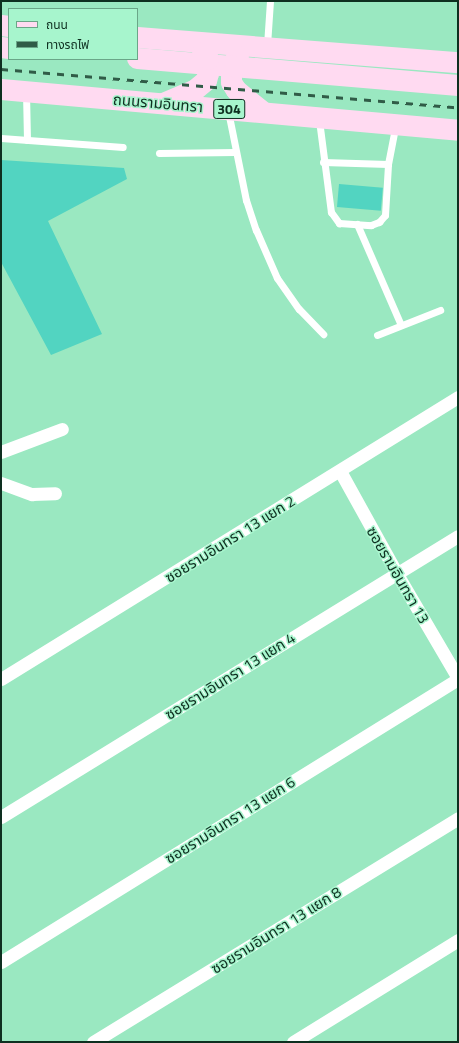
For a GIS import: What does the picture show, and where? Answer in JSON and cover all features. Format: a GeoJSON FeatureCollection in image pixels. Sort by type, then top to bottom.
{"type":"FeatureCollection","features":[{"type":"Feature","properties":{"kind":"main road"},"geometry":{"type":"LineString","coordinates":[[138,36],[458,62]]}},
{"type":"Feature","properties":{"kind":"main road"},"geometry":{"type":"LineString","coordinates":[[162,103],[194,90],[206,80],[208,73],[208,60],[200,50],[185,41]]}},
{"type":"Feature","properties":{"kind":"main road"},"geometry":{"type":"LineString","coordinates":[[263,112],[233,86],[230,73],[231,65],[241,54],[267,47]]}},
{"type":"Feature","properties":{"kind":"main road"},"geometry":{"type":"LineString","coordinates":[[138,58],[458,85]]}},
{"type":"Feature","properties":{"kind":"main road","name":"ถนนรามอินทรา"},"geometry":{"type":"LineString","coordinates":[[1,89],[458,130]]}},
{"type":"Feature","properties":{"kind":"street","name":"ซอยรามอินทรา 13 แยก 2"},"geometry":{"type":"LineString","coordinates":[[1,679],[458,398]]}},
{"type":"Feature","properties":{"kind":"street"},"geometry":{"type":"LineString","coordinates":[[1,452],[62,429]]}},
{"type":"Feature","properties":{"kind":"street","name":"ซอยรามอินทรา 13"},"geometry":{"type":"LineString","coordinates":[[340,471],[397,574],[458,678]]}},
{"type":"Feature","properties":{"kind":"street"},"geometry":{"type":"LineString","coordinates":[[1,483],[32,494],[55,493]]}},
{"type":"Feature","properties":{"kind":"street","name":"ซอยรามอินทรา 13 แยก 4"},"geometry":{"type":"LineString","coordinates":[[1,817],[458,536]]}},
{"type":"Feature","properties":{"kind":"street","name":"ซอยรามอินทรา 13 แยก 6"},"geometry":{"type":"LineString","coordinates":[[1,962],[458,678]]}},
{"type":"Feature","properties":{"kind":"street","name":"ซอยรามอินทรา 13 แยก 8"},"geometry":{"type":"LineString","coordinates":[[93,1042],[458,818]]}},
{"type":"Feature","properties":{"kind":"street"},"geometry":{"type":"LineString","coordinates":[[293,1042],[458,940]]}},
{"type":"Feature","properties":{"kind":"lane"},"geometry":{"type":"LineString","coordinates":[[267,47],[270,1]]}},
{"type":"Feature","properties":{"kind":"lane"},"geometry":{"type":"LineString","coordinates":[[26,91],[27,140]]}},
{"type":"Feature","properties":{"kind":"lane"},"geometry":{"type":"LineString","coordinates":[[228,109],[235,152],[246,200],[256,230],[277,278],[299,309],[323,334]]}},
{"type":"Feature","properties":{"kind":"lane"},"geometry":{"type":"LineString","coordinates":[[319,118],[323,162],[331,212],[339,223],[371,225],[379,222],[385,215],[388,164],[395,124]]}},
{"type":"Feature","properties":{"kind":"lane"},"geometry":{"type":"LineString","coordinates":[[1,138],[123,147]]}},
{"type":"Feature","properties":{"kind":"lane"},"geometry":{"type":"LineString","coordinates":[[159,153],[235,152]]}},
{"type":"Feature","properties":{"kind":"lane"},"geometry":{"type":"LineString","coordinates":[[323,162],[388,164]]}},
{"type":"Feature","properties":{"kind":"lane"},"geometry":{"type":"LineString","coordinates":[[357,224],[401,325]]}},
{"type":"Feature","properties":{"kind":"lane"},"geometry":{"type":"LineString","coordinates":[[377,335],[440,310]]}},
{"type":"Feature","properties":{"kind":"building"},"geometry":{"type":"Polygon","coordinates":[[[1,160],[124,168],[127,179],[48,221],[102,334],[51,355],[1,262],[1,160]]]}},
{"type":"Feature","properties":{"kind":"building"},"geometry":{"type":"Polygon","coordinates":[[[339,184],[383,188],[381,211],[337,207],[339,184]]]}},
{"type":"Feature","properties":{"kind":"railway"},"geometry":{"type":"LineString","coordinates":[[1,69],[458,107]]}}]}
